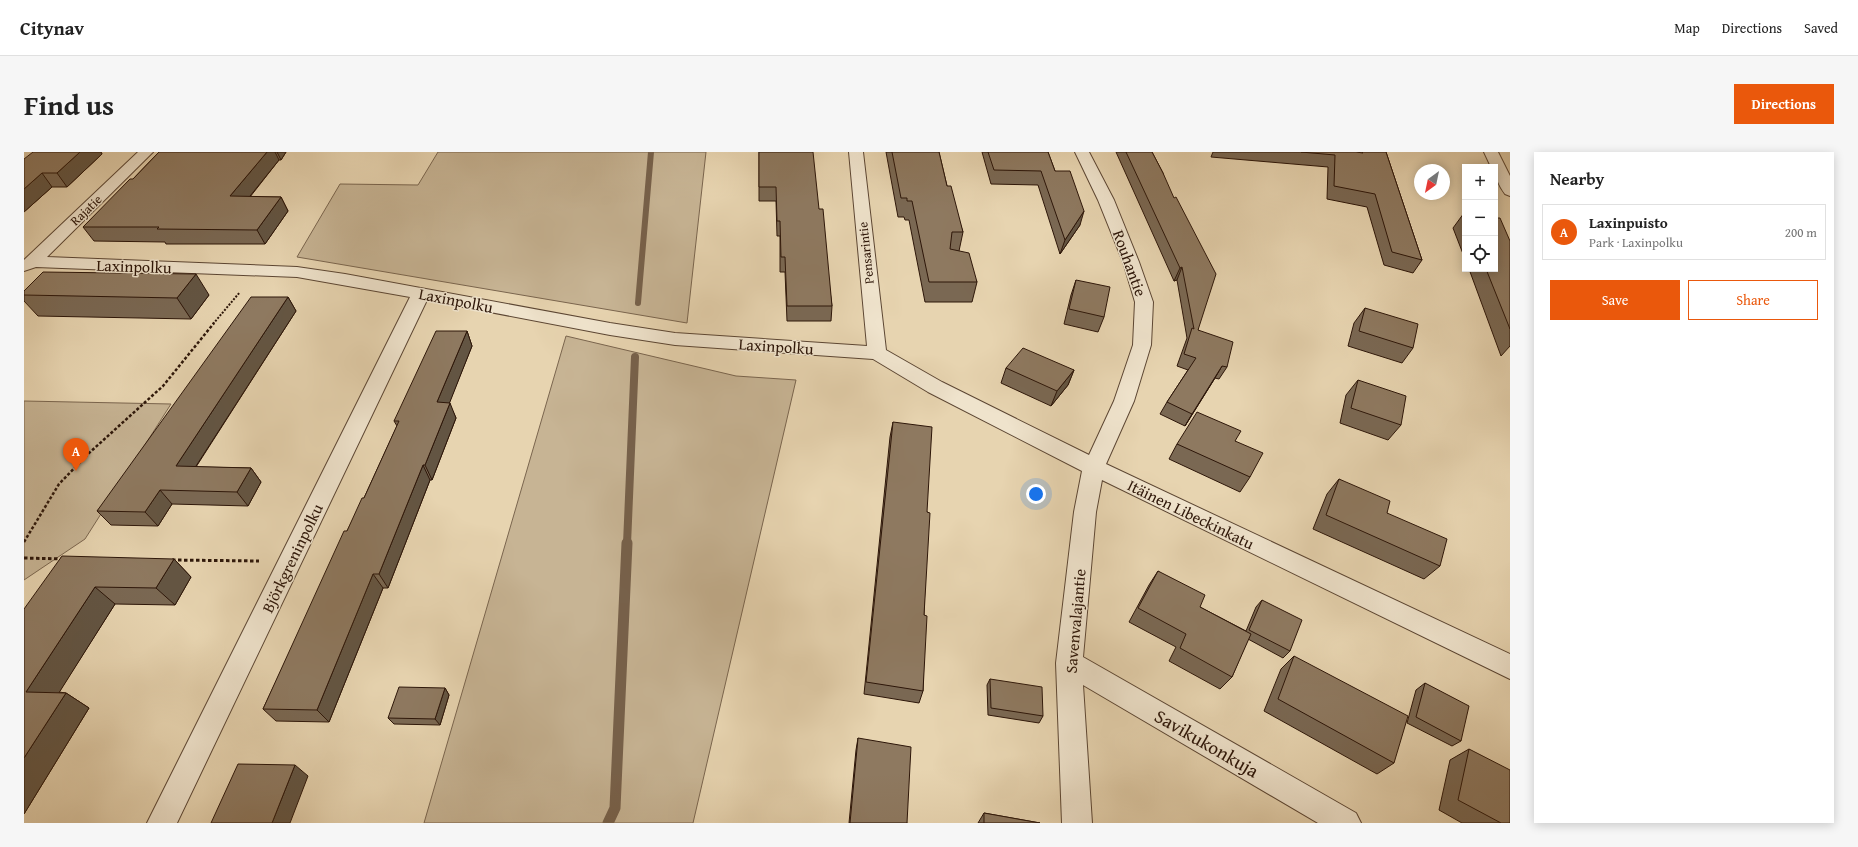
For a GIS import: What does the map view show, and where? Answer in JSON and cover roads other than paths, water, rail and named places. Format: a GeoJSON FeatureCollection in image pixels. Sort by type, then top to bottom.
{"type":"FeatureCollection","features":[{"type":"Feature","properties":{"kind":"street","name":"Rajatie"},"geometry":{"type":"LineString","coordinates":[[29,264],[146,152]]}},
{"type":"Feature","properties":{"kind":"street","name":"Pensarintie"},"geometry":{"type":"LineString","coordinates":[[856,152],[877,353]]}},
{"type":"Feature","properties":{"kind":"street","name":"Rouhantie"},"geometry":{"type":"LineString","coordinates":[[1082,152],[1106,200],[1131,262],[1144,302],[1142,345],[1124,401],[1094,467]]}},
{"type":"Feature","properties":{"kind":"street"},"geometry":{"type":"LineString","coordinates":[[1491,152],[1510,191]]}},
{"type":"Feature","properties":{"kind":"street","name":"Laxinpolku"},"geometry":{"type":"LineString","coordinates":[[29,264],[297,272],[421,293],[610,329],[675,339],[877,353]]}},
{"type":"Feature","properties":{"kind":"street","name":"Björkgreninpolku"},"geometry":{"type":"LineString","coordinates":[[162,823],[421,293]]}},
{"type":"Feature","properties":{"kind":"street","name":"Itäinen Libeckinkatu"},"geometry":{"type":"LineString","coordinates":[[877,353],[935,387],[1094,467],[1510,667]]}},
{"type":"Feature","properties":{"kind":"street","name":"Savenvalajantie"},"geometry":{"type":"LineString","coordinates":[[1077,823],[1069,663],[1085,512],[1094,467]]}},
{"type":"Feature","properties":{"kind":"street","name":"Savikukonkuja"},"geometry":{"type":"LineString","coordinates":[[1069,663],[1346,823]]}},
{"type":"Feature","properties":{"kind":"waterway"},"geometry":{"type":"LineString","coordinates":[[638,303],[651,152]]}},
{"type":"Feature","properties":{"kind":"waterway"},"geometry":{"type":"LineString","coordinates":[[627,544],[635,357]]}},
{"type":"Feature","properties":{"kind":"waterway"},"geometry":{"type":"LineString","coordinates":[[608,823],[615,808],[627,543]]}},
{"type":"Feature","properties":{"kind":"place","name":"Laxinpuisto"},"geometry":{"type":"Point","coordinates":[76,471]}}]}
